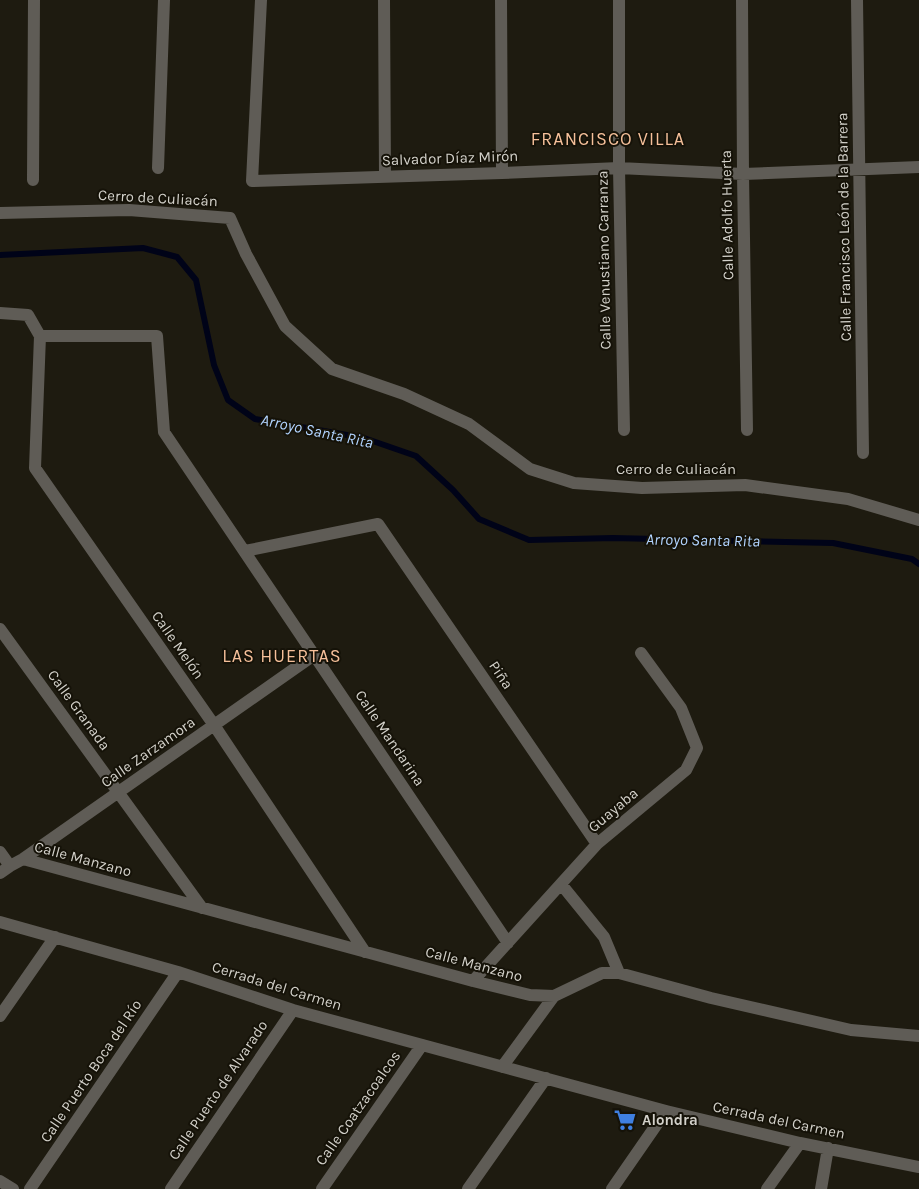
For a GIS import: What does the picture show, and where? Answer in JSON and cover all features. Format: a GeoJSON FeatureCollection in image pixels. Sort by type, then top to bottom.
{"type":"FeatureCollection","features":[{"type":"Feature","properties":{"kind":"street"},"geometry":{"type":"LineString","coordinates":[[33,180],[34,0]]}},
{"type":"Feature","properties":{"kind":"street"},"geometry":{"type":"LineString","coordinates":[[158,168],[164,0]]}},
{"type":"Feature","properties":{"kind":"street","name":"Salvador Díaz Mirón"},"geometry":{"type":"LineString","coordinates":[[261,0],[252,181],[619,168],[743,174],[919,167]]}},
{"type":"Feature","properties":{"kind":"street"},"geometry":{"type":"LineString","coordinates":[[384,0],[386,176]]}},
{"type":"Feature","properties":{"kind":"street"},"geometry":{"type":"LineString","coordinates":[[501,0],[502,173]]}},
{"type":"Feature","properties":{"kind":"street","name":"Calle Venustiano Carranza"},"geometry":{"type":"LineString","coordinates":[[619,0],[619,168],[624,430]]}},
{"type":"Feature","properties":{"kind":"street","name":"Calle Adolfo Huerta"},"geometry":{"type":"LineString","coordinates":[[742,0],[747,430]]}},
{"type":"Feature","properties":{"kind":"street","name":"Calle Francisco León de la Barrera"},"geometry":{"type":"LineString","coordinates":[[857,0],[863,453]]}},
{"type":"Feature","properties":{"kind":"street","name":"Cerro de Culiacán"},"geometry":{"type":"LineString","coordinates":[[0,213],[129,210],[230,218],[246,254],[285,326],[332,369],[404,394],[469,424],[530,469],[574,483],[642,488],[745,485],[848,500],[919,520]]}},
{"type":"Feature","properties":{"kind":"street"},"geometry":{"type":"LineString","coordinates":[[0,313],[28,315],[40,336]]}},
{"type":"Feature","properties":{"kind":"street","name":"Calle Mandarina"},"geometry":{"type":"LineString","coordinates":[[40,336],[157,336],[164,432],[508,943]]}},
{"type":"Feature","properties":{"kind":"street","name":"Calle Melón"},"geometry":{"type":"LineString","coordinates":[[40,336],[35,468],[214,725],[365,952]]}},
{"type":"Feature","properties":{"kind":"street","name":"Piña"},"geometry":{"type":"LineString","coordinates":[[244,551],[378,524],[597,844]]}},
{"type":"Feature","properties":{"kind":"street","name":"Calle Granada"},"geometry":{"type":"LineString","coordinates":[[0,629],[202,908]]}},
{"type":"Feature","properties":{"kind":"street","name":"Guayaba"},"geometry":{"type":"LineString","coordinates":[[473,981],[597,844],[686,770],[697,748],[681,708],[641,653]]}},
{"type":"Feature","properties":{"kind":"street","name":"Calle Zarzamora"},"geometry":{"type":"LineString","coordinates":[[5,870],[23,860],[314,655]]}},
{"type":"Feature","properties":{"kind":"street"},"geometry":{"type":"LineString","coordinates":[[0,852],[5,870]]}},
{"type":"Feature","properties":{"kind":"street","name":"Calle Manzano"},"geometry":{"type":"LineString","coordinates":[[23,860],[530,995],[554,996],[602,974],[619,973],[711,998],[852,1030],[919,1036]]}},
{"type":"Feature","properties":{"kind":"street"},"geometry":{"type":"LineString","coordinates":[[561,884],[604,937],[619,973]]}},
{"type":"Feature","properties":{"kind":"street","name":"Cerrada del Carmen"},"geometry":{"type":"LineString","coordinates":[[0,922],[178,972],[293,1010],[666,1111],[800,1143],[919,1167]]}},
{"type":"Feature","properties":{"kind":"street"},"geometry":{"type":"LineString","coordinates":[[0,1016],[54,937]]}},
{"type":"Feature","properties":{"kind":"street","name":"Calle Puerto Boca del Río"},"geometry":{"type":"LineString","coordinates":[[30,1189],[178,972]]}},
{"type":"Feature","properties":{"kind":"street"},"geometry":{"type":"LineString","coordinates":[[502,1067],[554,996]]}},
{"type":"Feature","properties":{"kind":"street","name":"Calle Puerto de Alvarado"},"geometry":{"type":"LineString","coordinates":[[171,1189],[293,1010]]}},
{"type":"Feature","properties":{"kind":"street","name":"Calle Coatzacoalcos"},"geometry":{"type":"LineString","coordinates":[[322,1189],[422,1045]]}},
{"type":"Feature","properties":{"kind":"street"},"geometry":{"type":"LineString","coordinates":[[468,1189],[546,1078]]}},
{"type":"Feature","properties":{"kind":"street"},"geometry":{"type":"LineString","coordinates":[[612,1189],[666,1111]]}},
{"type":"Feature","properties":{"kind":"street"},"geometry":{"type":"LineString","coordinates":[[766,1189],[800,1143]]}},
{"type":"Feature","properties":{"kind":"street"},"geometry":{"type":"LineString","coordinates":[[820,1189],[828,1148]]}},
{"type":"Feature","properties":{"kind":"street"},"geometry":{"type":"LineString","coordinates":[[0,1181],[12,1189]]}},
{"type":"Feature","properties":{"kind":"waterway","name":"Arroyo Santa Rita"},"geometry":{"type":"LineString","coordinates":[[0,255],[143,248],[177,257],[196,280],[214,365],[228,400],[255,419],[364,438],[416,456],[453,490],[479,519],[529,540],[613,538],[833,543],[912,559],[919,564]]}},
{"type":"Feature","properties":{"kind":"place","name":"Alondra"},"geometry":{"type":"Point","coordinates":[625,1120]}},
{"type":"Feature","properties":{"kind":"district","name":"FRANCISCO VILLA"},"geometry":{"type":"Point","coordinates":[608,139]}},
{"type":"Feature","properties":{"kind":"district","name":"LAS HUERTAS"},"geometry":{"type":"Point","coordinates":[282,656]}}]}
